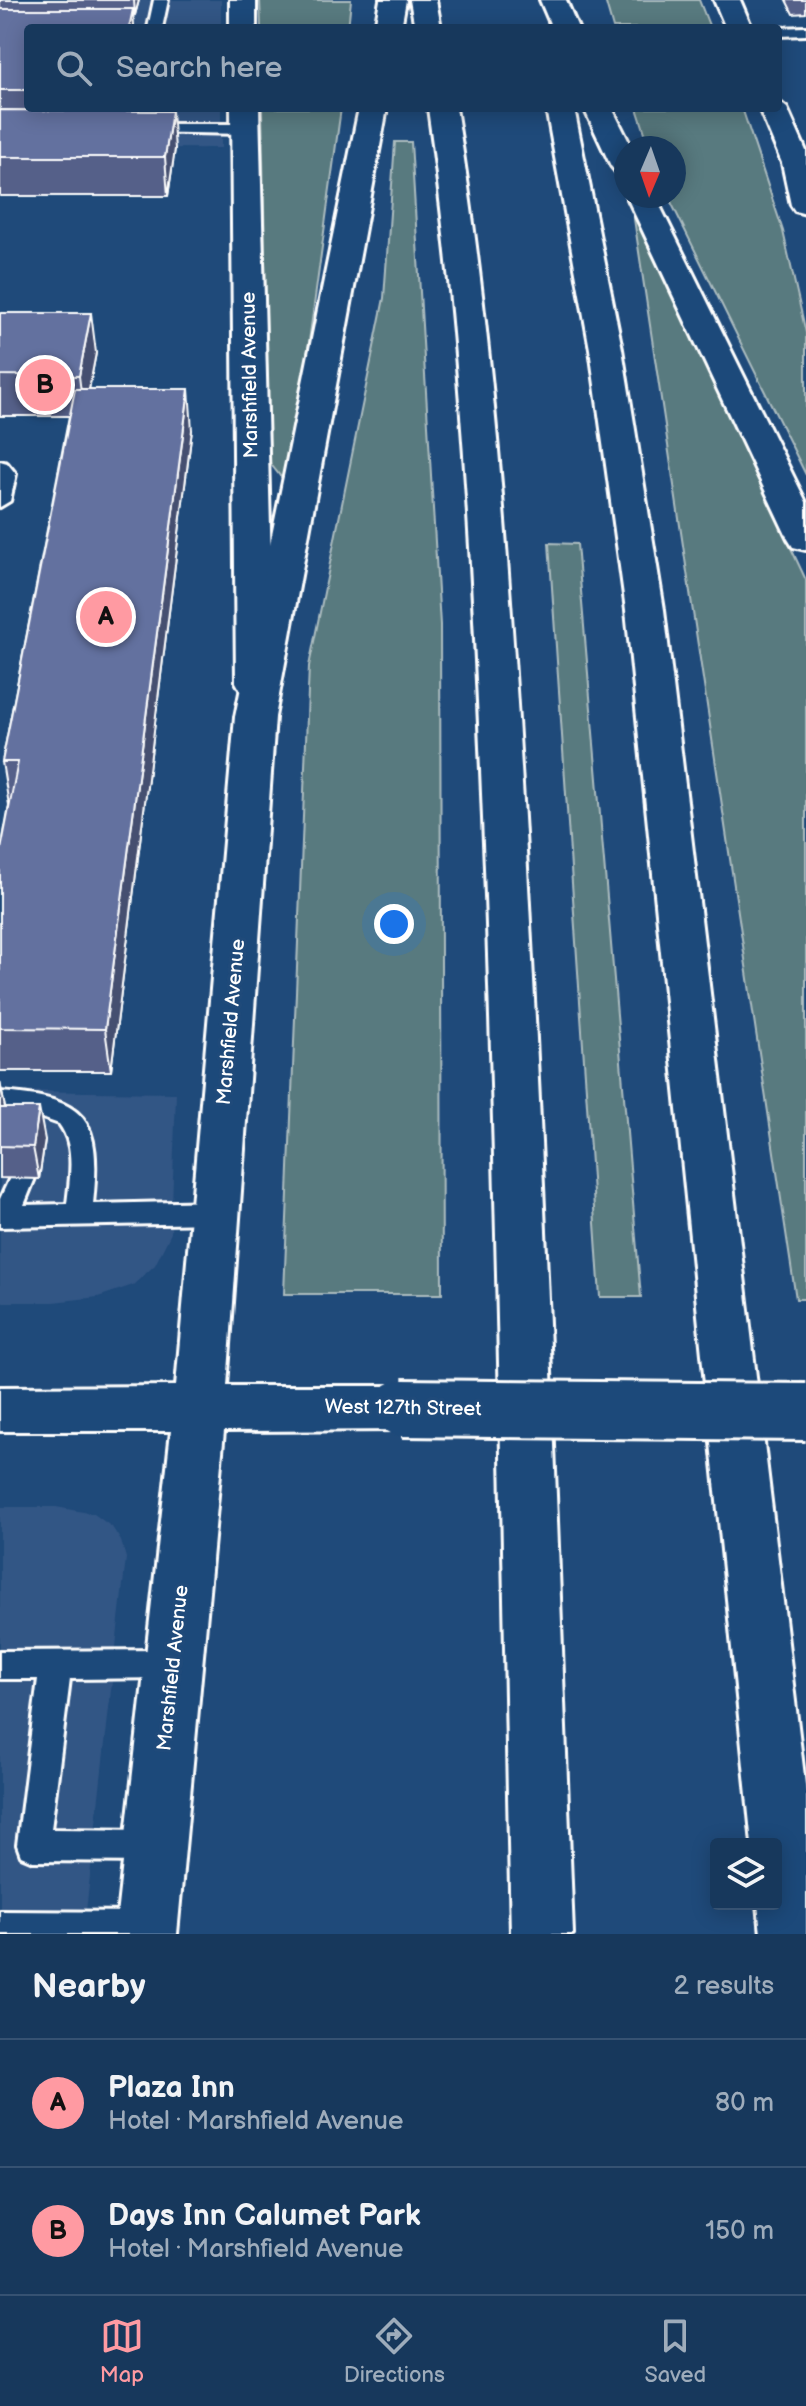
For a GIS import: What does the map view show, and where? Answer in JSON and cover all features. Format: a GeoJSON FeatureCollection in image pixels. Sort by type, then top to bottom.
{"type":"FeatureCollection","features":[{"type":"Feature","properties":{"kind":"main road"},"geometry":{"type":"LineString","coordinates":[[243,0],[243,24]]}},
{"type":"Feature","properties":{"kind":"main road"},"geometry":{"type":"LineString","coordinates":[[389,24],[393,0]]}},
{"type":"Feature","properties":{"kind":"main road"},"geometry":{"type":"LineString","coordinates":[[423,0],[427,24]]}},
{"type":"Feature","properties":{"kind":"main road"},"geometry":{"type":"LineString","coordinates":[[534,0],[540,24]]}},
{"type":"Feature","properties":{"kind":"main road"},"geometry":{"type":"LineString","coordinates":[[553,0],[563,24]]}},
{"type":"Feature","properties":{"kind":"main road"},"geometry":{"type":"LineString","coordinates":[[727,0],[737,24]]}},
{"type":"Feature","properties":{"kind":"main road"},"geometry":{"type":"LineString","coordinates":[[255,717],[372,112]]}},
{"type":"Feature","properties":{"kind":"main road"},"geometry":{"type":"LineString","coordinates":[[443,112],[462,241],[474,368],[498,711],[508,910],[542,1934]]}},
{"type":"Feature","properties":{"kind":"main road"},"geometry":{"type":"LineString","coordinates":[[561,112],[606,349],[645,610],[792,1934]]}},
{"type":"Feature","properties":{"kind":"main road"},"geometry":{"type":"LineString","coordinates":[[600,112],[614,141]]}},
{"type":"Feature","properties":{"kind":"main road"},"geometry":{"type":"LineString","coordinates":[[775,112],[797,163],[806,205]]}},
{"type":"Feature","properties":{"kind":"main road","name":"Marshfield Avenue"},"geometry":{"type":"LineString","coordinates":[[146,1932],[200,1406],[255,717],[245,119]]}},
{"type":"Feature","properties":{"kind":"main road"},"geometry":{"type":"LineString","coordinates":[[646,208],[806,539]]}},
{"type":"Feature","properties":{"kind":"main road","name":"West 127th Street"},"geometry":{"type":"LineString","coordinates":[[0,1409],[200,1406],[806,1412]]}},
{"type":"Feature","properties":{"kind":"lane"},"geometry":{"type":"LineString","coordinates":[[156,24],[161,0]]}},
{"type":"Feature","properties":{"kind":"lane"},"geometry":{"type":"LineString","coordinates":[[782,32],[806,31]]}},
{"type":"Feature","properties":{"kind":"lane"},"geometry":{"type":"LineString","coordinates":[[138,112],[129,129],[245,119]]}},
{"type":"Feature","properties":{"kind":"lane"},"geometry":{"type":"LineString","coordinates":[[0,467],[6,474],[0,501]]}},
{"type":"Feature","properties":{"kind":"lane"},"geometry":{"type":"LineString","coordinates":[[0,1102],[31,1115],[54,1107],[80,1130],[85,1160],[79,1215]]}},
{"type":"Feature","properties":{"kind":"lane"},"geometry":{"type":"LineString","coordinates":[[22,1178],[3,1216],[216,1212]]}},
{"type":"Feature","properties":{"kind":"lane"},"geometry":{"type":"LineString","coordinates":[[56,1664],[33,1845],[155,1846]]}},
{"type":"Feature","properties":{"kind":"lane"},"geometry":{"type":"LineString","coordinates":[[0,1665],[173,1664]]}},
{"type":"Feature","properties":{"kind":"lane"},"geometry":{"type":"LineString","coordinates":[[0,1928],[146,1932]]}},
{"type":"Feature","properties":{"kind":"shaded area"},"geometry":{"type":"Polygon","coordinates":[[[0,0],[221,0],[221,24],[24,24],[24,112],[221,112],[221,148],[0,149],[0,0]]]}},
{"type":"Feature","properties":{"kind":"shaded area"},"geometry":{"type":"Polygon","coordinates":[[[0,1091],[176,1093],[171,1233],[155,1265],[133,1285],[98,1297],[53,1302],[0,1302],[0,1091]]]}},
{"type":"Feature","properties":{"kind":"shaded area"},"geometry":{"type":"Polygon","coordinates":[[[0,1507],[56,1507],[94,1514],[112,1527],[121,1541],[126,1558],[85,1920],[0,1920],[0,1507]]]}},
{"type":"Feature","properties":{"kind":"green space"},"geometry":{"type":"Polygon","coordinates":[[[260,0],[351,0],[348,24],[261,24],[260,0]]]}},
{"type":"Feature","properties":{"kind":"green space"},"geometry":{"type":"Polygon","coordinates":[[[605,0],[699,0],[708,24],[612,24],[605,0]]]}},
{"type":"Feature","properties":{"kind":"green space"},"geometry":{"type":"Polygon","coordinates":[[[262,112],[340,112],[291,473],[281,477],[269,462],[262,112]]]}},
{"type":"Feature","properties":{"kind":"green space"},"geometry":{"type":"Polygon","coordinates":[[[638,112],[743,112],[783,231],[806,333],[806,475],[674,208],[686,208],[686,136],[646,136],[638,112]]]}},
{"type":"Feature","properties":{"kind":"green space"},"geometry":{"type":"Polygon","coordinates":[[[395,142],[411,142],[440,625],[442,1294],[284,1294],[309,666],[384,298],[395,142]]]}},
{"type":"Feature","properties":{"kind":"green space"},"geometry":{"type":"Polygon","coordinates":[[[633,212],[806,580],[806,1299],[796,1299],[633,212]]]}},
{"type":"Feature","properties":{"kind":"green space"},"geometry":{"type":"Polygon","coordinates":[[[549,543],[577,544],[641,1297],[600,1297],[549,543]]]}},
{"type":"Feature","properties":{"kind":"building"},"geometry":{"type":"Polygon","coordinates":[[[0,9],[133,9],[130,24],[24,24],[24,90],[0,90],[0,9]]]}},
{"type":"Feature","properties":{"kind":"building"},"geometry":{"type":"Polygon","coordinates":[[[0,110],[172,112],[165,157],[0,157],[0,110]]]}},
{"type":"Feature","properties":{"kind":"building"},"geometry":{"type":"Polygon","coordinates":[[[0,313],[91,313],[79,376],[0,375],[0,313]]]}},
{"type":"Feature","properties":{"kind":"building"},"geometry":{"type":"Polygon","coordinates":[[[75,389],[189,389],[105,1029],[0,1028],[0,855],[18,762],[2,762],[75,389]]]}},
{"type":"Feature","properties":{"kind":"building"},"geometry":{"type":"Polygon","coordinates":[[[0,1108],[39,1108],[33,1147],[0,1146],[0,1108]]]}},
{"type":"Feature","properties":{"kind":"place","name":"Days Inn Calumet Park"},"geometry":{"type":"Point","coordinates":[45,385]}},
{"type":"Feature","properties":{"kind":"place","name":"Plaza Inn"},"geometry":{"type":"Point","coordinates":[106,617]}}]}
